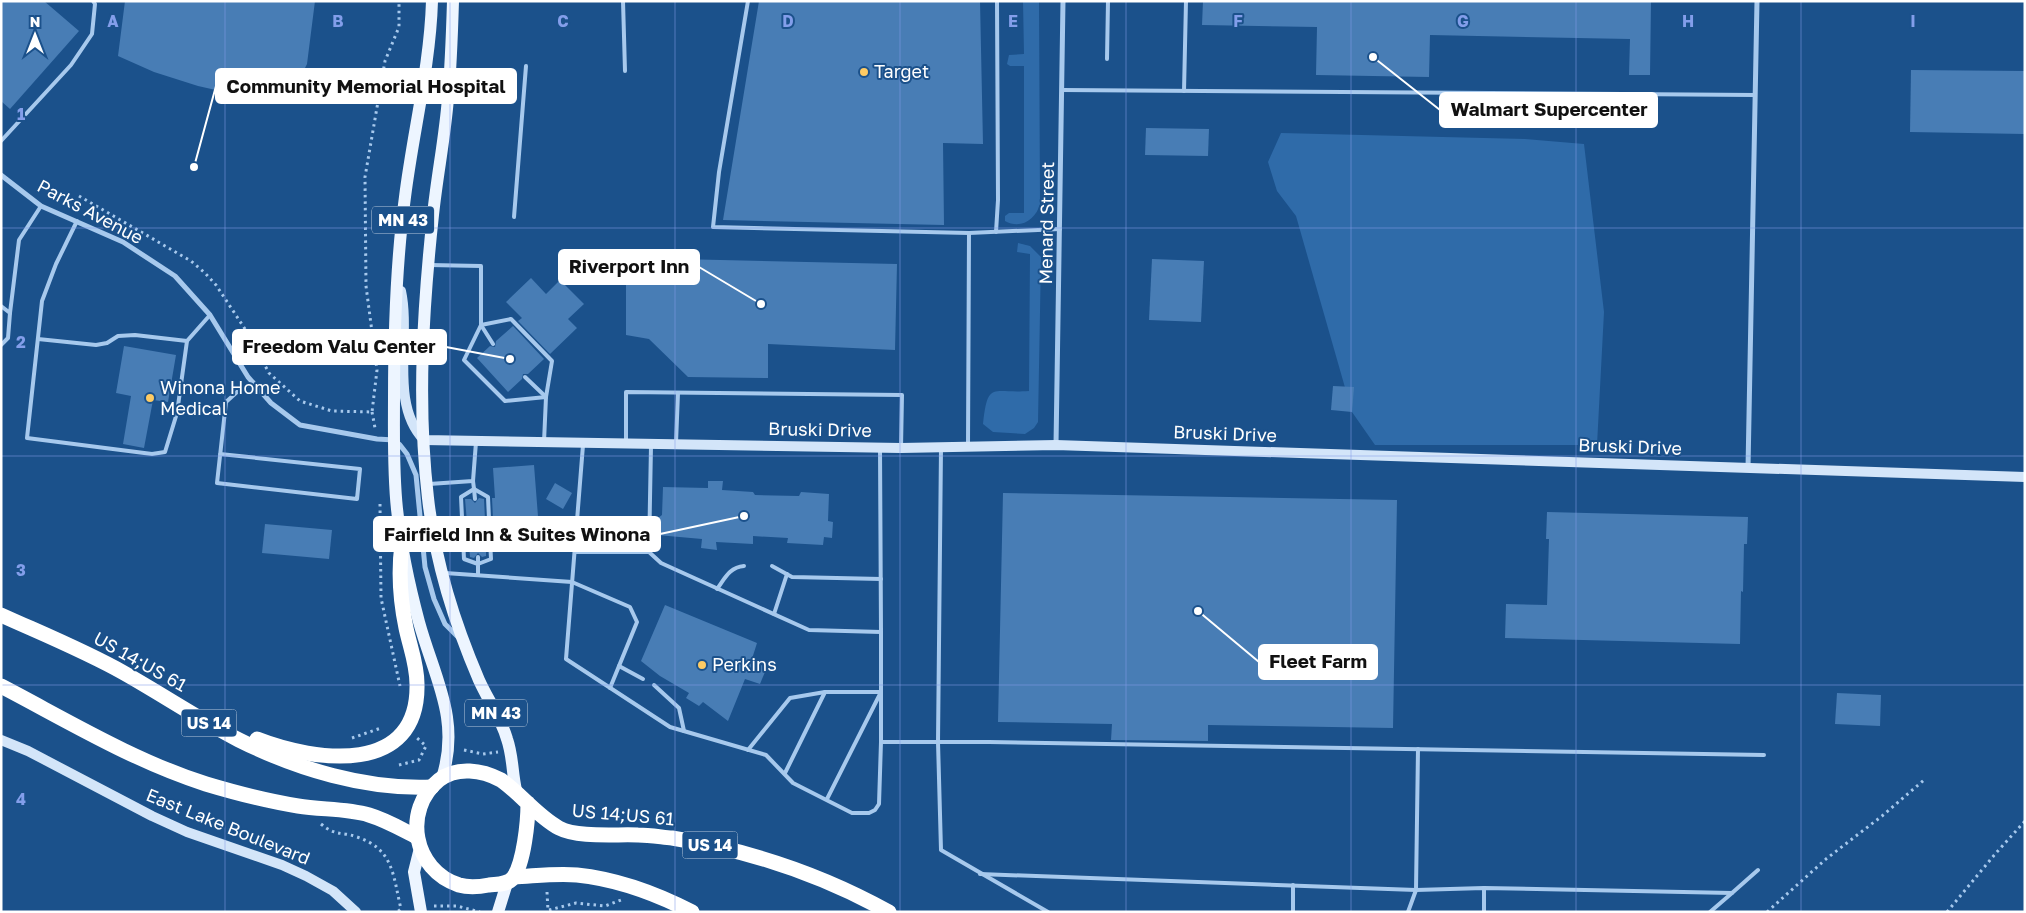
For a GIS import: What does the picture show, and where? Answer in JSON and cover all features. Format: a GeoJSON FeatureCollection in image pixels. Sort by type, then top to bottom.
{"type":"FeatureCollection","features":[{"type":"Feature","properties":{"kind":"highway"},"geometry":{"type":"LineString","coordinates":[[219,728],[234,730],[300,751],[349,757],[364,756],[377,751],[391,744],[402,734],[412,716],[417,684],[415,663],[400,594],[398,570],[402,544]]}},
{"type":"Feature","properties":{"kind":"highway","name":"US 14;US 61"},"geometry":{"type":"LineString","coordinates":[[1,615],[91,655],[219,728],[266,752],[314,770],[363,781],[392,785],[437,782],[462,772],[482,773],[496,777],[516,790],[528,803],[560,828],[572,832],[593,834],[670,838],[718,847],[757,857],[828,882],[890,912]]}},
{"type":"Feature","properties":{"kind":"highway"},"geometry":{"type":"LineString","coordinates":[[1,686],[116,747],[182,776],[258,798],[298,806],[368,815],[392,823],[418,842],[432,866],[448,880],[458,885],[470,887],[511,880],[576,875],[600,879],[649,893],[692,912]]}},
{"type":"Feature","properties":{"kind":"highway"},"geometry":{"type":"LineString","coordinates":[[418,842],[418,812],[423,799],[437,782]]}},
{"type":"Feature","properties":{"kind":"highway"},"geometry":{"type":"LineString","coordinates":[[511,880],[527,831],[528,803]]}},
{"type":"Feature","properties":{"kind":"main road","name":"MN 43"},"geometry":{"type":"LineString","coordinates":[[432,1],[428,48],[405,198],[398,278],[394,358],[394,474],[402,544],[419,623],[442,688],[448,715],[449,748],[437,782]]}},
{"type":"Feature","properties":{"kind":"main road","name":"MN 43"},"geometry":{"type":"LineString","coordinates":[[453,1],[448,100],[428,265],[423,364],[424,440],[427,484],[436,547],[442,572],[462,640],[480,684],[500,719],[507,738],[516,790]]}},
{"type":"Feature","properties":{"kind":"main road"},"geometry":{"type":"LineString","coordinates":[[418,842],[414,872],[421,912]]}},
{"type":"Feature","properties":{"kind":"main road"},"geometry":{"type":"LineString","coordinates":[[498,912],[511,880]]}},
{"type":"Feature","properties":{"kind":"street","name":"Menard Street"},"geometry":{"type":"LineString","coordinates":[[1056,445],[1061,229],[1063,1]]}},
{"type":"Feature","properties":{"kind":"street"},"geometry":{"type":"LineString","coordinates":[[1748,468],[1757,1]]}},
{"type":"Feature","properties":{"kind":"street","name":"Parks Avenue"},"geometry":{"type":"LineString","coordinates":[[1,176],[41,206],[123,242],[175,276],[210,315],[253,382],[271,403],[300,425],[377,439],[394,440]]}},
{"type":"Feature","properties":{"kind":"street"},"geometry":{"type":"LineString","coordinates":[[398,278],[402,297],[405,404],[412,424],[424,440]]}},
{"type":"Feature","properties":{"kind":"street"},"geometry":{"type":"LineString","coordinates":[[394,440],[407,454],[416,475],[425,567],[434,598],[445,624],[462,640]]}},
{"type":"Feature","properties":{"kind":"street","name":"Bruski Drive"},"geometry":{"type":"LineString","coordinates":[[424,440],[901,448],[1056,445],[2025,476]]}},
{"type":"Feature","properties":{"kind":"street","name":"East Lake Boulevard"},"geometry":{"type":"LineString","coordinates":[[1,740],[71,772],[152,816],[179,828],[282,865],[306,876],[334,891],[356,912]]}},
{"type":"Feature","properties":{"kind":"lane"},"geometry":{"type":"LineString","coordinates":[[1,141],[71,65],[92,34],[95,4],[93,1]]}},
{"type":"Feature","properties":{"kind":"lane"},"geometry":{"type":"LineString","coordinates":[[623,1],[625,71]]}},
{"type":"Feature","properties":{"kind":"lane"},"geometry":{"type":"LineString","coordinates":[[748,1],[719,172],[713,227],[968,233],[1061,229]]}},
{"type":"Feature","properties":{"kind":"lane"},"geometry":{"type":"LineString","coordinates":[[996,232],[998,200],[997,1]]}},
{"type":"Feature","properties":{"kind":"lane"},"geometry":{"type":"LineString","coordinates":[[1107,59],[1108,1]]}},
{"type":"Feature","properties":{"kind":"lane"},"geometry":{"type":"LineString","coordinates":[[1184,91],[1186,1]]}},
{"type":"Feature","properties":{"kind":"lane"},"geometry":{"type":"LineString","coordinates":[[514,217],[526,66]]}},
{"type":"Feature","properties":{"kind":"lane"},"geometry":{"type":"LineString","coordinates":[[1062,90],[1755,96]]}},
{"type":"Feature","properties":{"kind":"lane"},"geometry":{"type":"LineString","coordinates":[[1,345],[8,338],[19,240],[41,206]]}},
{"type":"Feature","properties":{"kind":"lane"},"geometry":{"type":"LineString","coordinates":[[77,221],[56,264],[42,301],[27,438],[152,454],[165,452],[177,413],[187,340],[210,315]]}},
{"type":"Feature","properties":{"kind":"lane"},"geometry":{"type":"LineString","coordinates":[[968,233],[968,447]]}},
{"type":"Feature","properties":{"kind":"lane"},"geometry":{"type":"LineString","coordinates":[[428,265],[481,266],[481,325],[464,360],[505,401],[546,397]]}},
{"type":"Feature","properties":{"kind":"lane"},"geometry":{"type":"LineString","coordinates":[[1,306],[10,313]]}},
{"type":"Feature","properties":{"kind":"lane"},"geometry":{"type":"LineString","coordinates":[[481,325],[511,319],[552,361],[546,397],[544,442]]}},
{"type":"Feature","properties":{"kind":"lane"},"geometry":{"type":"LineString","coordinates":[[481,325],[493,344]]}},
{"type":"Feature","properties":{"kind":"lane"},"geometry":{"type":"LineString","coordinates":[[38,338],[96,345],[107,343],[118,336],[135,335],[187,340]]}},
{"type":"Feature","properties":{"kind":"lane"},"geometry":{"type":"LineString","coordinates":[[525,377],[546,397]]}},
{"type":"Feature","properties":{"kind":"lane"},"geometry":{"type":"LineString","coordinates":[[220,454],[360,469],[357,499],[217,483],[220,454],[226,402],[236,392],[253,382]]}},
{"type":"Feature","properties":{"kind":"lane"},"geometry":{"type":"LineString","coordinates":[[626,443],[626,392],[902,395],[901,448]]}},
{"type":"Feature","properties":{"kind":"lane"},"geometry":{"type":"LineString","coordinates":[[676,444],[678,393]]}},
{"type":"Feature","properties":{"kind":"lane"},"geometry":{"type":"LineString","coordinates":[[475,498],[476,441]]}},
{"type":"Feature","properties":{"kind":"lane"},"geometry":{"type":"LineString","coordinates":[[584,442],[566,659],[670,727],[766,755],[793,783],[852,813],[869,813],[875,810],[879,804],[881,742],[880,447]]}},
{"type":"Feature","properties":{"kind":"lane"},"geometry":{"type":"LineString","coordinates":[[650,552],[651,444]]}},
{"type":"Feature","properties":{"kind":"lane"},"geometry":{"type":"LineString","coordinates":[[941,448],[938,742],[941,850],[1048,912]]}},
{"type":"Feature","properties":{"kind":"lane"},"geometry":{"type":"LineString","coordinates":[[427,484],[474,480]]}},
{"type":"Feature","properties":{"kind":"lane"},"geometry":{"type":"LineString","coordinates":[[474,489],[488,497],[489,519]]}},
{"type":"Feature","properties":{"kind":"lane"},"geometry":{"type":"LineString","coordinates":[[474,489],[461,497],[464,559],[478,564],[491,559],[490,540]]}},
{"type":"Feature","properties":{"kind":"lane"},"geometry":{"type":"LineString","coordinates":[[575,552],[650,552],[661,563],[809,630],[881,632]]}},
{"type":"Feature","properties":{"kind":"lane"},"geometry":{"type":"LineString","coordinates":[[478,557],[478,575]]}},
{"type":"Feature","properties":{"kind":"lane"},"geometry":{"type":"LineString","coordinates":[[717,589],[731,570],[737,566],[744,566]]}},
{"type":"Feature","properties":{"kind":"lane"},"geometry":{"type":"LineString","coordinates":[[772,566],[792,577],[881,579]]}},
{"type":"Feature","properties":{"kind":"lane"},"geometry":{"type":"LineString","coordinates":[[442,572],[572,582],[630,607],[637,622],[610,688]]}},
{"type":"Feature","properties":{"kind":"lane"},"geometry":{"type":"LineString","coordinates":[[774,614],[787,574]]}},
{"type":"Feature","properties":{"kind":"lane"},"geometry":{"type":"LineString","coordinates":[[619,666],[643,679]]}},
{"type":"Feature","properties":{"kind":"lane"},"geometry":{"type":"LineString","coordinates":[[654,685],[679,708],[684,731]]}},
{"type":"Feature","properties":{"kind":"lane"},"geometry":{"type":"LineString","coordinates":[[748,750],[790,698],[826,692],[881,692]]}},
{"type":"Feature","properties":{"kind":"lane"},"geometry":{"type":"LineString","coordinates":[[785,773],[826,692]]}},
{"type":"Feature","properties":{"kind":"lane"},"geometry":{"type":"LineString","coordinates":[[827,799],[881,692]]}},
{"type":"Feature","properties":{"kind":"lane"},"geometry":{"type":"LineString","coordinates":[[881,742],[1764,755]]}},
{"type":"Feature","properties":{"kind":"lane"},"geometry":{"type":"LineString","coordinates":[[1408,912],[1416,890],[1418,749]]}},
{"type":"Feature","properties":{"kind":"lane"},"geometry":{"type":"LineString","coordinates":[[1710,912],[1758,870]]}},
{"type":"Feature","properties":{"kind":"lane"},"geometry":{"type":"LineString","coordinates":[[980,874],[1416,890],[1484,888],[1732,893]]}},
{"type":"Feature","properties":{"kind":"lane"},"geometry":{"type":"LineString","coordinates":[[1292,885],[1292,912]]}},
{"type":"Feature","properties":{"kind":"lane"},"geometry":{"type":"LineString","coordinates":[[1484,888],[1484,912]]}},
{"type":"Feature","properties":{"kind":"path"},"geometry":{"type":"LineString","coordinates":[[79,196],[191,261],[205,273],[216,285],[247,332],[269,373],[300,401],[332,411],[372,412],[377,370],[366,286],[365,177],[385,60],[399,27],[398,1]]}},
{"type":"Feature","properties":{"kind":"path"},"geometry":{"type":"LineString","coordinates":[[346,740],[373,732],[388,725]]}},
{"type":"Feature","properties":{"kind":"path"},"geometry":{"type":"LineString","coordinates":[[417,738],[426,746],[436,746]]}},
{"type":"Feature","properties":{"kind":"path"},"geometry":{"type":"LineString","coordinates":[[399,765],[419,760],[426,746]]}},
{"type":"Feature","properties":{"kind":"path"},"geometry":{"type":"LineString","coordinates":[[464,750],[483,754],[501,752]]}},
{"type":"Feature","properties":{"kind":"path"},"geometry":{"type":"LineString","coordinates":[[1767,912],[1826,859],[1882,816],[1924,780]]}},
{"type":"Feature","properties":{"kind":"path"},"geometry":{"type":"LineString","coordinates":[[1947,912],[2025,821]]}},
{"type":"Feature","properties":{"kind":"path"},"geometry":{"type":"LineString","coordinates":[[327,829],[336,834],[356,836],[376,845],[389,861],[400,909],[397,912]]}},
{"type":"Feature","properties":{"kind":"path"},"geometry":{"type":"LineString","coordinates":[[547,892],[548,911],[576,903],[605,906],[614,902]]}},
{"type":"Feature","properties":{"kind":"path"},"geometry":{"type":"LineString","coordinates":[[434,906],[457,906],[480,912]]}},
{"type":"Feature","properties":{"kind":"shaded area"},"geometry":{"type":"Polygon","coordinates":[[[1023,1],[1039,1],[1040,204],[1035,214],[1027,222],[1017,224],[1005,221],[1005,216],[1009,213],[1024,213],[1024,66],[1010,66],[1007,64],[1009,55],[1024,54],[1023,1]]]}},
{"type":"Feature","properties":{"kind":"shaded area"},"geometry":{"type":"Polygon","coordinates":[[[1281,133],[1525,139],[1584,144],[1604,312],[1597,445],[1375,445],[1352,412],[1296,216],[1277,191],[1268,162],[1281,133]]]}},
{"type":"Feature","properties":{"kind":"shaded area"},"geometry":{"type":"Polygon","coordinates":[[[1018,243],[1030,246],[1041,257],[1038,422],[1034,428],[1025,434],[993,432],[983,424],[987,401],[994,392],[1029,391],[1030,254],[1017,252],[1018,243]]]}},
{"type":"Feature","properties":{"kind":"building"},"geometry":{"type":"Polygon","coordinates":[[[1,1],[44,1],[79,31],[10,109],[1,101],[1,1]]]}},
{"type":"Feature","properties":{"kind":"building"},"geometry":{"type":"Polygon","coordinates":[[[125,1],[315,1],[307,64],[294,90],[292,100],[238,95],[198,86],[154,72],[118,56],[125,1]]]}},
{"type":"Feature","properties":{"kind":"building","name":"Target"},"geometry":{"type":"Polygon","coordinates":[[[759,1],[980,1],[983,144],[943,143],[944,225],[723,220],[759,1]]]}},
{"type":"Feature","properties":{"kind":"building"},"geometry":{"type":"Polygon","coordinates":[[[1203,1],[1651,1],[1650,75],[1629,75],[1630,39],[1430,35],[1429,77],[1316,75],[1317,27],[1202,25],[1203,1]]]}},
{"type":"Feature","properties":{"kind":"building"},"geometry":{"type":"Polygon","coordinates":[[[1911,70],[2025,71],[2025,134],[1910,132],[1911,70]]]}},
{"type":"Feature","properties":{"kind":"building"},"geometry":{"type":"Polygon","coordinates":[[[1146,128],[1209,129],[1208,156],[1145,155],[1146,128]]]}},
{"type":"Feature","properties":{"kind":"building"},"geometry":{"type":"Polygon","coordinates":[[[634,258],[897,264],[895,350],[768,344],[768,378],[688,377],[649,339],[626,335],[626,272],[634,272],[634,258]]]}},
{"type":"Feature","properties":{"kind":"building"},"geometry":{"type":"Polygon","coordinates":[[[1152,259],[1204,261],[1201,322],[1149,320],[1152,259]]]}},
{"type":"Feature","properties":{"kind":"building"},"geometry":{"type":"Polygon","coordinates":[[[531,278],[546,294],[560,280],[584,304],[568,319],[577,328],[550,354],[518,321],[522,318],[506,302],[531,278]]]}},
{"type":"Feature","properties":{"kind":"building"},"geometry":{"type":"Polygon","coordinates":[[[513,326],[544,359],[528,374],[523,374],[522,379],[508,392],[477,358],[490,346],[495,347],[496,341],[513,326]]]}},
{"type":"Feature","properties":{"kind":"building","name":"Winona Home Medical"},"geometry":{"type":"Polygon","coordinates":[[[124,346],[176,355],[168,402],[153,400],[144,448],[123,444],[131,396],[116,393],[124,346]]]}},
{"type":"Feature","properties":{"kind":"building"},"geometry":{"type":"Polygon","coordinates":[[[1333,386],[1354,387],[1352,412],[1331,410],[1333,386]]]}},
{"type":"Feature","properties":{"kind":"building"},"geometry":{"type":"Polygon","coordinates":[[[534,465],[540,542],[494,545],[493,538],[489,536],[486,540],[486,556],[482,557],[478,553],[474,558],[470,557],[465,499],[471,499],[475,503],[479,498],[484,499],[485,520],[491,522],[493,519],[492,498],[495,498],[493,468],[534,465]]]}},
{"type":"Feature","properties":{"kind":"building"},"geometry":{"type":"Polygon","coordinates":[[[708,481],[723,481],[722,490],[753,492],[755,495],[799,496],[801,492],[829,494],[828,521],[833,522],[832,538],[824,537],[823,545],[787,543],[788,538],[753,536],[753,544],[716,542],[717,550],[701,548],[702,539],[657,535],[658,518],[662,515],[663,487],[708,488],[708,481]]]}},
{"type":"Feature","properties":{"kind":"building"},"geometry":{"type":"Polygon","coordinates":[[[555,483],[572,493],[563,509],[546,499],[555,483]]]}},
{"type":"Feature","properties":{"kind":"building"},"geometry":{"type":"Polygon","coordinates":[[[1003,493],[1397,500],[1393,728],[1208,725],[1208,741],[1111,740],[1112,724],[998,722],[1003,493]]]}},
{"type":"Feature","properties":{"kind":"building"},"geometry":{"type":"Polygon","coordinates":[[[1547,512],[1748,517],[1747,544],[1744,544],[1743,592],[1741,591],[1740,644],[1505,638],[1506,604],[1547,605],[1549,539],[1546,539],[1547,512]]]}},
{"type":"Feature","properties":{"kind":"building"},"geometry":{"type":"Polygon","coordinates":[[[265,524],[332,530],[329,559],[262,553],[265,524]]]}},
{"type":"Feature","properties":{"kind":"building","name":"Perkins"},"geometry":{"type":"Polygon","coordinates":[[[665,605],[757,643],[751,662],[767,667],[760,684],[745,679],[728,721],[703,702],[699,706],[686,698],[689,693],[660,676],[641,661],[665,605]]]}},
{"type":"Feature","properties":{"kind":"building"},"geometry":{"type":"Polygon","coordinates":[[[1837,693],[1881,695],[1880,726],[1835,724],[1837,693]]]}},
{"type":"Feature","properties":{"kind":"place","name":"Walmart Supercenter"},"geometry":{"type":"Point","coordinates":[1373,57]}},
{"type":"Feature","properties":{"kind":"place","name":"Target"},"geometry":{"type":"Point","coordinates":[864,72]}},
{"type":"Feature","properties":{"kind":"place","name":"Community Memorial Hospital"},"geometry":{"type":"Point","coordinates":[194,167]}},
{"type":"Feature","properties":{"kind":"place","name":"Riverport Inn"},"geometry":{"type":"Point","coordinates":[761,304]}},
{"type":"Feature","properties":{"kind":"place","name":"Freedom Valu Center"},"geometry":{"type":"Point","coordinates":[510,359]}},
{"type":"Feature","properties":{"kind":"place","name":"Winona Home Medical"},"geometry":{"type":"Point","coordinates":[150,398]}},
{"type":"Feature","properties":{"kind":"place","name":"Fairfield Inn & Suites Winona"},"geometry":{"type":"Point","coordinates":[744,516]}},
{"type":"Feature","properties":{"kind":"place","name":"Fleet Farm"},"geometry":{"type":"Point","coordinates":[1198,611]}},
{"type":"Feature","properties":{"kind":"place","name":"Perkins"},"geometry":{"type":"Point","coordinates":[702,665]}}]}
